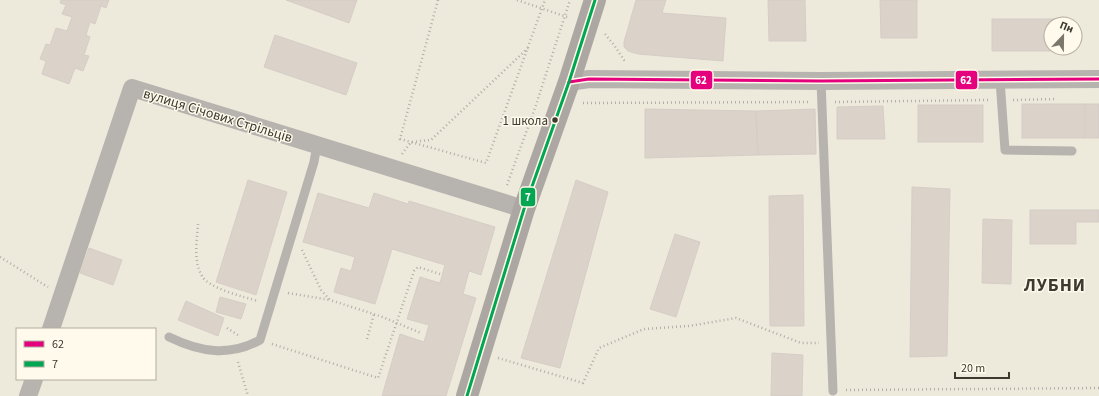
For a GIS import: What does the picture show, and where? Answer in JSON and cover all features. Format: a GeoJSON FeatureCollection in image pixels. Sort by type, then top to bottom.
{"type":"FeatureCollection","features":[{"type":"Feature","properties":{"kind":"main road"},"geometry":{"type":"LineString","coordinates":[[467,396],[524,209],[569,82],[595,0]]}},
{"type":"Feature","properties":{"kind":"street"},"geometry":{"type":"LineString","coordinates":[[569,82],[589,79],[821,81],[1099,80]]}},
{"type":"Feature","properties":{"kind":"street","name":"вулиця Січових Стрільців"},"geometry":{"type":"LineString","coordinates":[[51,328],[132,88],[524,209]]}},
{"type":"Feature","properties":{"kind":"street"},"geometry":{"type":"LineString","coordinates":[[28,396],[34,380]]}},
{"type":"Feature","properties":{"kind":"lane"},"geometry":{"type":"LineString","coordinates":[[1000,80],[1005,150],[1072,151]]}},
{"type":"Feature","properties":{"kind":"lane"},"geometry":{"type":"LineString","coordinates":[[821,81],[833,391]]}},
{"type":"Feature","properties":{"kind":"lane"},"geometry":{"type":"LineString","coordinates":[[169,337],[187,346],[220,352],[248,346],[260,340],[314,162],[317,145]]}},
{"type":"Feature","properties":{"kind":"path"},"geometry":{"type":"LineString","coordinates":[[438,0],[400,139],[486,164],[545,0]]}},
{"type":"Feature","properties":{"kind":"path"},"geometry":{"type":"LineString","coordinates":[[517,0],[565,16]]}},
{"type":"Feature","properties":{"kind":"path"},"geometry":{"type":"LineString","coordinates":[[389,167],[411,142],[431,140],[528,47]]}},
{"type":"Feature","properties":{"kind":"path"},"geometry":{"type":"LineString","coordinates":[[582,102],[822,102],[1061,99]]}},
{"type":"Feature","properties":{"kind":"path"},"geometry":{"type":"LineString","coordinates":[[198,224],[197,263],[202,277],[214,286],[271,304]]}},
{"type":"Feature","properties":{"kind":"path"},"geometry":{"type":"LineString","coordinates":[[301,248],[321,290],[330,300]]}},
{"type":"Feature","properties":{"kind":"path"},"geometry":{"type":"LineString","coordinates":[[0,257],[62,295]]}},
{"type":"Feature","properties":{"kind":"path"},"geometry":{"type":"LineString","coordinates":[[227,328],[239,335],[260,340],[378,378],[414,271],[418,268],[440,274]]}},
{"type":"Feature","properties":{"kind":"path"},"geometry":{"type":"LineString","coordinates":[[276,290],[330,300],[374,314],[421,333]]}},
{"type":"Feature","properties":{"kind":"path"},"geometry":{"type":"LineString","coordinates":[[367,339],[374,314]]}},
{"type":"Feature","properties":{"kind":"path"},"geometry":{"type":"LineString","coordinates":[[497,358],[583,383],[599,348],[644,329],[689,326],[736,318],[802,343],[826,343],[831,341]]}},
{"type":"Feature","properties":{"kind":"path"},"geometry":{"type":"LineString","coordinates":[[833,391],[1099,388]]}},
{"type":"Feature","properties":{"kind":"building"},"geometry":{"type":"Polygon","coordinates":[[[61,0],[109,0],[106,8],[101,6],[95,24],[90,22],[86,35],[90,37],[84,55],[89,56],[83,71],[75,68],[69,84],[42,74],[46,61],[40,59],[46,44],[50,45],[56,28],[67,31],[72,17],[62,14],[66,5],[60,3],[61,0]]]}},
{"type":"Feature","properties":{"kind":"building"},"geometry":{"type":"Polygon","coordinates":[[[286,0],[357,0],[349,23],[286,0]]]}},
{"type":"Feature","properties":{"kind":"building"},"geometry":{"type":"Polygon","coordinates":[[[636,0],[666,0],[662,13],[726,18],[723,61],[638,54],[628,51],[624,47],[624,42],[636,0]]]}},
{"type":"Feature","properties":{"kind":"building"},"geometry":{"type":"Polygon","coordinates":[[[768,0],[805,0],[806,41],[769,41],[768,0]]]}},
{"type":"Feature","properties":{"kind":"building"},"geometry":{"type":"Polygon","coordinates":[[[880,0],[917,0],[917,38],[881,38],[880,0]]]}},
{"type":"Feature","properties":{"kind":"building"},"geometry":{"type":"Polygon","coordinates":[[[992,19],[1043,19],[1043,51],[992,51],[992,19]]]}},
{"type":"Feature","properties":{"kind":"building"},"geometry":{"type":"Polygon","coordinates":[[[275,35],[357,63],[346,95],[264,67],[275,35]]]}},
{"type":"Feature","properties":{"kind":"building"},"geometry":{"type":"Polygon","coordinates":[[[1022,104],[1085,104],[1085,138],[1022,138],[1022,104]]]}},
{"type":"Feature","properties":{"kind":"building"},"geometry":{"type":"Polygon","coordinates":[[[1085,104],[1099,104],[1099,138],[1085,138],[1085,104]]]}},
{"type":"Feature","properties":{"kind":"building"},"geometry":{"type":"Polygon","coordinates":[[[918,105],[983,105],[983,142],[918,142],[918,105]]]}},
{"type":"Feature","properties":{"kind":"building"},"geometry":{"type":"Polygon","coordinates":[[[883,106],[885,139],[837,139],[837,107],[883,106]]]}},
{"type":"Feature","properties":{"kind":"building"},"geometry":{"type":"Polygon","coordinates":[[[645,109],[756,111],[758,155],[645,158],[645,109]]]}},
{"type":"Feature","properties":{"kind":"building"},"geometry":{"type":"Polygon","coordinates":[[[815,109],[816,154],[758,155],[756,111],[815,109]]]}},
{"type":"Feature","properties":{"kind":"building"},"geometry":{"type":"Polygon","coordinates":[[[248,180],[287,192],[256,295],[216,282],[248,180]]]}},
{"type":"Feature","properties":{"kind":"building"},"geometry":{"type":"Polygon","coordinates":[[[576,180],[608,192],[560,368],[521,358],[576,180]]]}},
{"type":"Feature","properties":{"kind":"building"},"geometry":{"type":"Polygon","coordinates":[[[912,187],[950,189],[947,356],[910,357],[912,187]]]}},
{"type":"Feature","properties":{"kind":"building"},"geometry":{"type":"Polygon","coordinates":[[[318,193],[369,208],[374,193],[408,204],[409,201],[495,227],[481,275],[469,271],[463,294],[476,298],[446,396],[382,396],[400,334],[424,342],[429,325],[407,319],[420,277],[440,283],[445,265],[392,249],[375,304],[334,292],[341,268],[351,271],[355,257],[303,242],[318,193]]]}},
{"type":"Feature","properties":{"kind":"building"},"geometry":{"type":"Polygon","coordinates":[[[803,195],[804,326],[770,326],[769,196],[803,195]]]}},
{"type":"Feature","properties":{"kind":"building"},"geometry":{"type":"Polygon","coordinates":[[[1030,210],[1099,210],[1099,222],[1076,222],[1076,244],[1030,244],[1030,210]]]}},
{"type":"Feature","properties":{"kind":"building"},"geometry":{"type":"Polygon","coordinates":[[[983,219],[1012,220],[1011,284],[982,283],[983,219]]]}},
{"type":"Feature","properties":{"kind":"building"},"geometry":{"type":"Polygon","coordinates":[[[675,234],[700,242],[676,317],[650,309],[675,234]]]}},
{"type":"Feature","properties":{"kind":"building"},"geometry":{"type":"Polygon","coordinates":[[[89,248],[122,260],[113,285],[80,273],[89,248]]]}},
{"type":"Feature","properties":{"kind":"building"},"geometry":{"type":"Polygon","coordinates":[[[220,297],[246,304],[241,319],[216,312],[220,297]]]}},
{"type":"Feature","properties":{"kind":"building"},"geometry":{"type":"Polygon","coordinates":[[[186,301],[224,318],[218,336],[178,320],[186,301]]]}},
{"type":"Feature","properties":{"kind":"building"},"geometry":{"type":"Polygon","coordinates":[[[772,353],[803,355],[802,396],[771,396],[772,353]]]}},
{"type":"Feature","properties":{"kind":"transit line","name":"7"},"geometry":{"type":"LineString","coordinates":[[467,396],[524,209],[569,82],[595,0]]}},
{"type":"Feature","properties":{"kind":"transit line","name":"62"},"geometry":{"type":"LineString","coordinates":[[569,82],[589,79],[821,81],[1099,79]]}},
{"type":"Feature","properties":{"kind":"place","name":"1 школа"},"geometry":{"type":"Point","coordinates":[555,120]}},
{"type":"Feature","properties":{"kind":"district","name":"ЛУБНИ"},"geometry":{"type":"Point","coordinates":[1055,285]}}]}
